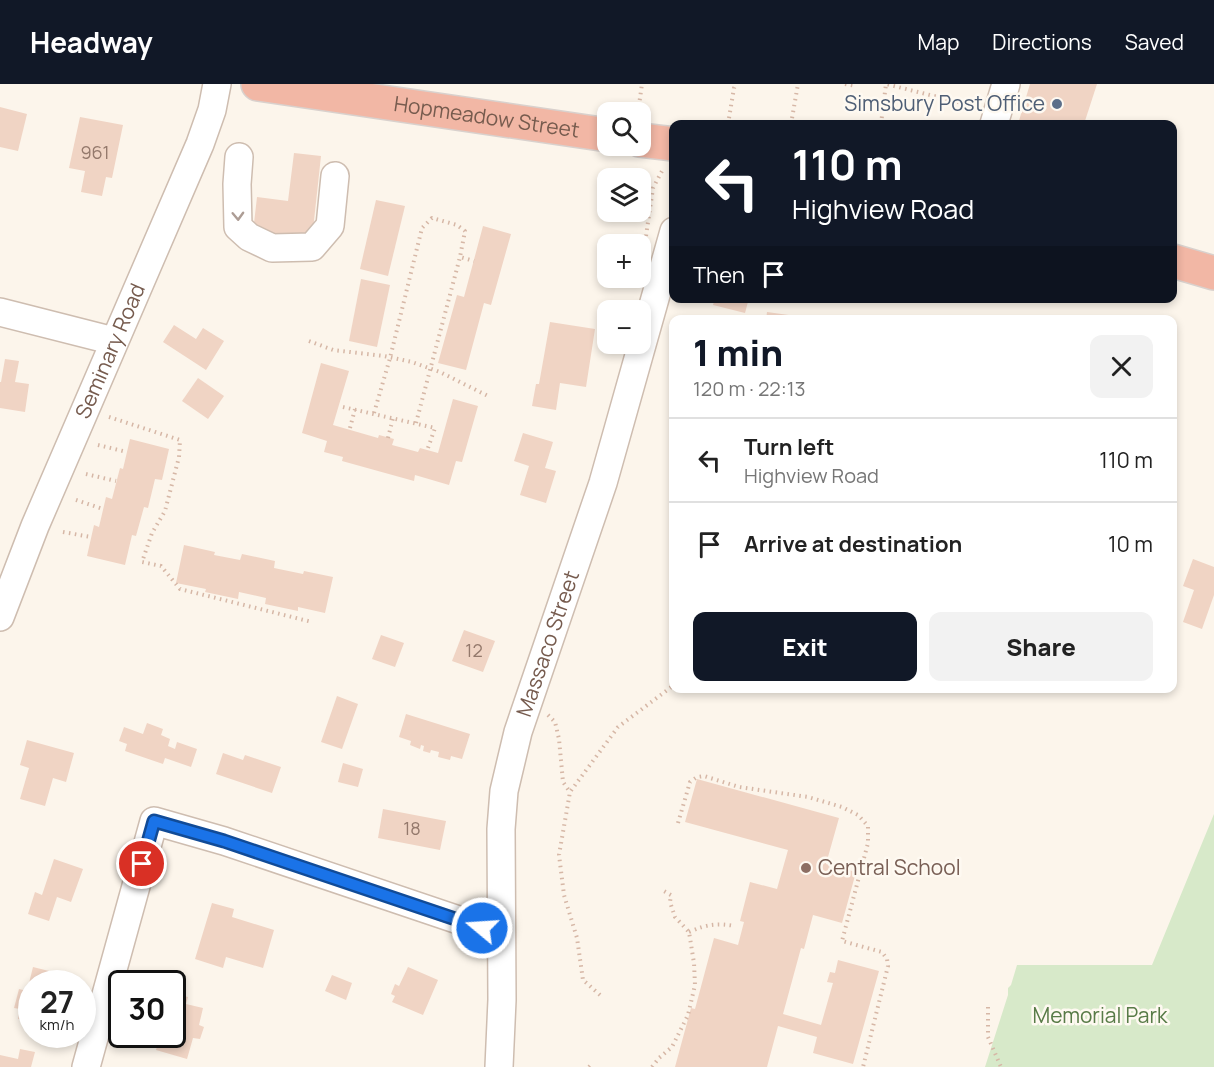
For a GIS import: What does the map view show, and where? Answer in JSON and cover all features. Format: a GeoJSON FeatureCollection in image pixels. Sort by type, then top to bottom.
{"type":"FeatureCollection","features":[{"type":"Feature","properties":{"kind":"highway","name":"Hopmeadow Street"},"geometry":{"type":"LineString","coordinates":[[258,84],[597,133]]}},
{"type":"Feature","properties":{"kind":"highway"},"geometry":{"type":"LineString","coordinates":[[651,147],[668,158]]}},
{"type":"Feature","properties":{"kind":"highway"},"geometry":{"type":"LineString","coordinates":[[1177,262],[1214,273]]}},
{"type":"Feature","properties":{"kind":"street","name":"Seminary Road"},"geometry":{"type":"LineString","coordinates":[[0,617],[35,526],[200,144],[212,110],[217,84]]}},
{"type":"Feature","properties":{"kind":"street"},"geometry":{"type":"LineString","coordinates":[[995,118],[1006,84]]}},
{"type":"Feature","properties":{"kind":"street"},"geometry":{"type":"LineString","coordinates":[[239,157],[238,227],[249,237],[272,248],[312,247],[330,226],[335,176]]}},
{"type":"Feature","properties":{"kind":"street","name":"Massaco Street"},"geometry":{"type":"LineString","coordinates":[[499,1067],[501,829],[504,791],[518,732],[603,483],[669,249]]}},
{"type":"Feature","properties":{"kind":"street"},"geometry":{"type":"LineString","coordinates":[[0,312],[114,341]]}},
{"type":"Feature","properties":{"kind":"street"},"geometry":{"type":"LineString","coordinates":[[86,1067],[154,821],[224,841],[500,934]]}},
{"type":"Feature","properties":{"kind":"path"},"geometry":{"type":"LineString","coordinates":[[639,102],[642,84]]}},
{"type":"Feature","properties":{"kind":"path"},"geometry":{"type":"LineString","coordinates":[[729,120],[736,84]]}},
{"type":"Feature","properties":{"kind":"path"},"geometry":{"type":"LineString","coordinates":[[792,120],[798,84]]}},
{"type":"Feature","properties":{"kind":"path"},"geometry":{"type":"LineString","coordinates":[[845,84],[856,86]]}},
{"type":"Feature","properties":{"kind":"path"},"geometry":{"type":"LineString","coordinates":[[882,120],[886,84],[995,118]]}},
{"type":"Feature","properties":{"kind":"path"},"geometry":{"type":"LineString","coordinates":[[646,234],[653,188],[668,158]]}},
{"type":"Feature","properties":{"kind":"path"},"geometry":{"type":"LineString","coordinates":[[374,413],[422,228],[432,218],[457,225],[465,231],[416,423]]}},
{"type":"Feature","properties":{"kind":"path"},"geometry":{"type":"LineString","coordinates":[[460,257],[474,261]]}},
{"type":"Feature","properties":{"kind":"path"},"geometry":{"type":"LineString","coordinates":[[309,341],[333,350],[412,362],[488,396]]}},
{"type":"Feature","properties":{"kind":"path"},"geometry":{"type":"LineString","coordinates":[[343,407],[435,428],[428,448]]}},
{"type":"Feature","properties":{"kind":"path"},"geometry":{"type":"LineString","coordinates":[[350,428],[355,409]]}},
{"type":"Feature","properties":{"kind":"path"},"geometry":{"type":"LineString","coordinates":[[109,417],[180,440],[179,457],[165,511],[152,533],[142,562],[160,566],[180,589],[312,622]]}},
{"type":"Feature","properties":{"kind":"path"},"geometry":{"type":"LineString","coordinates":[[388,438],[393,418]]}},
{"type":"Feature","properties":{"kind":"path"},"geometry":{"type":"LineString","coordinates":[[98,445],[127,452]]}},
{"type":"Feature","properties":{"kind":"path"},"geometry":{"type":"LineString","coordinates":[[86,474],[116,481]]}},
{"type":"Feature","properties":{"kind":"path"},"geometry":{"type":"LineString","coordinates":[[76,500],[103,508]]}},
{"type":"Feature","properties":{"kind":"path"},"geometry":{"type":"LineString","coordinates":[[63,532],[91,537]]}},
{"type":"Feature","properties":{"kind":"path"},"geometry":{"type":"LineString","coordinates":[[600,995],[583,980],[577,938],[564,895],[559,855],[570,792],[618,727],[669,689]]}},
{"type":"Feature","properties":{"kind":"path"},"geometry":{"type":"LineString","coordinates":[[547,715],[555,722],[563,782],[570,792]]}},
{"type":"Feature","properties":{"kind":"path"},"geometry":{"type":"LineString","coordinates":[[678,823],[690,782],[697,777],[704,777],[739,787],[808,797],[842,807],[858,815],[868,826],[868,843],[842,941],[882,952],[887,959],[888,966],[863,1067]]}},
{"type":"Feature","properties":{"kind":"path"},"geometry":{"type":"LineString","coordinates":[[652,1067],[658,1058],[672,1047],[688,1015],[695,985],[689,932],[675,917],[670,902],[671,894],[662,890]]}},
{"type":"Feature","properties":{"kind":"path"},"geometry":{"type":"LineString","coordinates":[[689,932],[717,923],[735,926]]}},
{"type":"Feature","properties":{"kind":"path"},"geometry":{"type":"LineString","coordinates":[[988,1007],[988,1037],[1001,1067]]}},
{"type":"Feature","properties":{"kind":"path"},"geometry":{"type":"LineString","coordinates":[[589,1067],[593,1063]]}},
{"type":"Feature","properties":{"kind":"green space","name":"Memorial Park"},"geometry":{"type":"Polygon","coordinates":[[[1214,814],[1214,1067],[985,1067],[1017,965],[1152,965],[1214,814]]]}},
{"type":"Feature","properties":{"kind":"building","name":"Simsbury Post Office"},"geometry":{"type":"Polygon","coordinates":[[[1030,84],[1097,84],[1085,120],[1019,120],[1030,84]]]}},
{"type":"Feature","properties":{"kind":"building"},"geometry":{"type":"Polygon","coordinates":[[[0,107],[27,114],[18,151],[0,147],[0,107]]]}},
{"type":"Feature","properties":{"kind":"building"},"geometry":{"type":"Polygon","coordinates":[[[80,117],[123,125],[112,178],[106,177],[102,196],[81,192],[85,171],[69,168],[80,117]]]}},
{"type":"Feature","properties":{"kind":"building"},"geometry":{"type":"Polygon","coordinates":[[[294,153],[321,156],[312,239],[253,232],[257,197],[288,201],[294,153]]]}},
{"type":"Feature","properties":{"kind":"building"},"geometry":{"type":"Polygon","coordinates":[[[376,200],[405,206],[388,276],[360,269],[376,200]]]}},
{"type":"Feature","properties":{"kind":"building"},"geometry":{"type":"Polygon","coordinates":[[[483,226],[511,234],[491,305],[484,303],[466,370],[438,363],[457,295],[464,297],[483,226]]]}},
{"type":"Feature","properties":{"kind":"building"},"geometry":{"type":"Polygon","coordinates":[[[361,279],[390,285],[377,347],[349,341],[361,279]]]}},
{"type":"Feature","properties":{"kind":"building"},"geometry":{"type":"Polygon","coordinates":[[[714,303],[748,303],[745,313],[713,305],[714,303]]]}},
{"type":"Feature","properties":{"kind":"building"},"geometry":{"type":"Polygon","coordinates":[[[767,312],[789,315],[767,315],[767,312]]]}},
{"type":"Feature","properties":{"kind":"building"},"geometry":{"type":"Polygon","coordinates":[[[550,322],[595,329],[586,387],[560,383],[556,410],[532,406],[536,384],[539,384],[550,322]]]}},
{"type":"Feature","properties":{"kind":"building"},"geometry":{"type":"Polygon","coordinates":[[[174,325],[196,339],[203,328],[224,341],[206,370],[163,342],[174,325]]]}},
{"type":"Feature","properties":{"kind":"building"},"geometry":{"type":"Polygon","coordinates":[[[5,359],[19,361],[15,382],[29,384],[25,412],[0,408],[0,382],[5,359]]]}},
{"type":"Feature","properties":{"kind":"building"},"geometry":{"type":"Polygon","coordinates":[[[321,363],[349,371],[333,425],[378,438],[379,435],[394,439],[392,445],[418,452],[420,448],[438,453],[453,399],[478,406],[462,462],[456,461],[449,485],[415,475],[414,481],[342,461],[343,457],[324,452],[327,441],[302,433],[321,363]]]}},
{"type":"Feature","properties":{"kind":"building"},"geometry":{"type":"Polygon","coordinates":[[[198,378],[224,396],[208,419],[182,401],[198,378]]]}},
{"type":"Feature","properties":{"kind":"building"},"geometry":{"type":"Polygon","coordinates":[[[523,433],[553,442],[545,468],[556,471],[546,503],[520,495],[529,466],[514,461],[523,433]]]}},
{"type":"Feature","properties":{"kind":"building"},"geometry":{"type":"Polygon","coordinates":[[[130,439],[169,449],[162,480],[155,479],[148,508],[144,507],[136,536],[132,535],[125,565],[87,556],[94,525],[99,527],[106,497],[112,499],[120,468],[123,469],[130,439]]]}},
{"type":"Feature","properties":{"kind":"building"},"geometry":{"type":"Polygon","coordinates":[[[184,545],[215,552],[214,555],[240,560],[242,554],[275,561],[274,568],[333,577],[325,613],[298,607],[298,611],[265,604],[266,598],[239,592],[238,599],[176,583],[184,545]]]}},
{"type":"Feature","properties":{"kind":"building"},"geometry":{"type":"Polygon","coordinates":[[[1193,559],[1214,567],[1214,595],[1202,629],[1183,622],[1194,590],[1183,586],[1193,559]]]}},
{"type":"Feature","properties":{"kind":"building"},"geometry":{"type":"Polygon","coordinates":[[[464,630],[495,641],[483,672],[452,661],[464,630]]]}},
{"type":"Feature","properties":{"kind":"building"},"geometry":{"type":"Polygon","coordinates":[[[381,635],[404,643],[395,667],[372,659],[381,635]]]}},
{"type":"Feature","properties":{"kind":"building"},"geometry":{"type":"Polygon","coordinates":[[[337,696],[358,704],[342,749],[321,742],[337,696]]]}},
{"type":"Feature","properties":{"kind":"building"},"geometry":{"type":"Polygon","coordinates":[[[406,714],[470,734],[462,759],[451,756],[450,760],[438,757],[439,752],[423,751],[424,746],[421,745],[420,749],[410,745],[411,741],[399,737],[406,714]]]}},
{"type":"Feature","properties":{"kind":"building"},"geometry":{"type":"Polygon","coordinates":[[[147,723],[163,729],[161,735],[170,739],[168,746],[175,749],[177,742],[197,749],[191,767],[165,758],[163,764],[125,751],[127,744],[119,741],[124,727],[143,734],[147,723]]]}},
{"type":"Feature","properties":{"kind":"building"},"geometry":{"type":"Polygon","coordinates":[[[27,740],[74,753],[66,782],[53,778],[45,806],[20,799],[29,768],[20,765],[27,740]]]}},
{"type":"Feature","properties":{"kind":"building"},"geometry":{"type":"Polygon","coordinates":[[[223,753],[243,760],[245,755],[281,767],[272,793],[216,774],[223,753]]]}},
{"type":"Feature","properties":{"kind":"building"},"geometry":{"type":"Polygon","coordinates":[[[343,763],[363,769],[358,787],[338,782],[343,763]]]}},
{"type":"Feature","properties":{"kind":"building"},"geometry":{"type":"Polygon","coordinates":[[[697,779],[839,818],[826,864],[856,872],[842,923],[813,915],[804,949],[801,948],[783,1014],[821,1025],[833,983],[827,982],[830,972],[835,973],[838,960],[879,971],[853,1064],[813,1053],[817,1037],[778,1026],[767,1067],[675,1067],[691,1008],[695,1009],[714,938],[738,945],[744,922],[740,921],[750,882],[777,889],[788,850],[685,822],[697,779]]]}},
{"type":"Feature","properties":{"kind":"building"},"geometry":{"type":"Polygon","coordinates":[[[383,809],[446,821],[440,850],[378,838],[383,809]]]}},
{"type":"Feature","properties":{"kind":"building"},"geometry":{"type":"Polygon","coordinates":[[[54,859],[83,869],[71,902],[57,897],[49,921],[28,914],[35,892],[42,895],[54,859]]]}},
{"type":"Feature","properties":{"kind":"building"},"geometry":{"type":"Polygon","coordinates":[[[212,903],[234,909],[232,917],[274,930],[263,968],[226,957],[223,968],[195,959],[212,903]]]}},
{"type":"Feature","properties":{"kind":"building"},"geometry":{"type":"Polygon","coordinates":[[[408,967],[438,980],[423,1015],[392,1002],[395,996],[391,994],[395,984],[399,986],[408,967]]]}},
{"type":"Feature","properties":{"kind":"building"},"geometry":{"type":"Polygon","coordinates":[[[332,975],[352,983],[346,1000],[325,991],[332,975]]]}},
{"type":"Feature","properties":{"kind":"building"},"geometry":{"type":"Polygon","coordinates":[[[18,993],[18,1009],[14,1008],[18,993]]]}},
{"type":"Feature","properties":{"kind":"building"},"geometry":{"type":"Polygon","coordinates":[[[186,1004],[203,1008],[199,1025],[204,1027],[200,1039],[193,1038],[187,1059],[156,1050],[157,1048],[186,1048],[186,1004]]]}},
{"type":"Feature","properties":{"kind":"building"},"geometry":{"type":"Polygon","coordinates":[[[20,1049],[35,1052],[31,1067],[0,1067],[0,1055],[18,1059],[20,1049]]]}},
{"type":"Feature","properties":{"kind":"place","name":"Simsbury Post Office"},"geometry":{"type":"Point","coordinates":[1057,104]}},
{"type":"Feature","properties":{"kind":"place","name":"Central School"},"geometry":{"type":"Point","coordinates":[806,868]}},
{"type":"Feature","properties":{"kind":"route"},"geometry":{"type":"LineString","coordinates":[[142,864],[154,821],[224,841],[482,928]]}}]}
